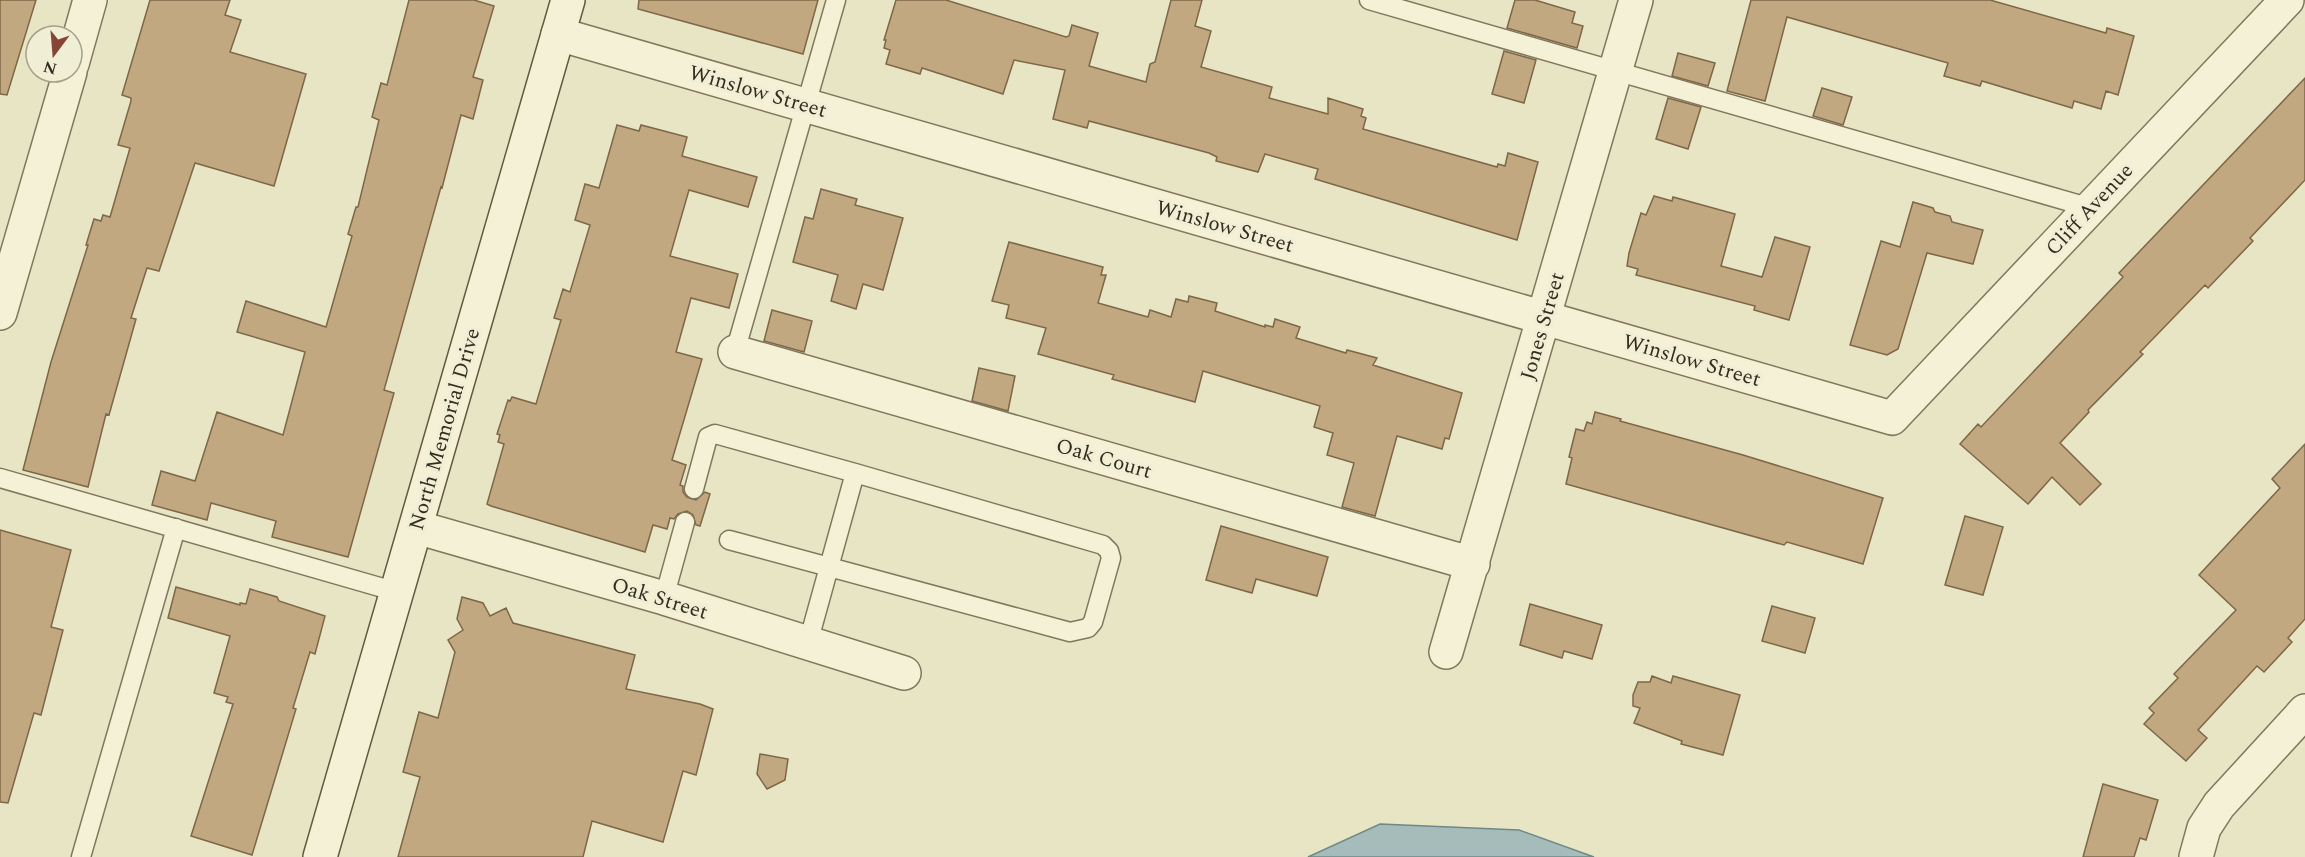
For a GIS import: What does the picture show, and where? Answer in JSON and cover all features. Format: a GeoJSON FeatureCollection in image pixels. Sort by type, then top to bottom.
{"type":"FeatureCollection","features":[{"type":"Feature","properties":{"kind":"street"},"geometry":{"type":"LineString","coordinates":[[83,24],[90,0]]}},
{"type":"Feature","properties":{"kind":"street","name":"North Memorial Drive"},"geometry":{"type":"LineString","coordinates":[[320,857],[568,0]]}},
{"type":"Feature","properties":{"kind":"street","name":"Jones Street"},"geometry":{"type":"LineString","coordinates":[[1446,652],[1636,0]]}},
{"type":"Feature","properties":{"kind":"street","name":"Cliff Avenue"},"geometry":{"type":"LineString","coordinates":[[1892,418],[2287,0]]}},
{"type":"Feature","properties":{"kind":"street","name":"Winslow Street"},"geometry":{"type":"LineString","coordinates":[[558,34],[1892,418]]}},
{"type":"Feature","properties":{"kind":"street"},"geometry":{"type":"LineString","coordinates":[[0,313],[67,84]]}},
{"type":"Feature","properties":{"kind":"street","name":"Oak Court"},"geometry":{"type":"LineString","coordinates":[[735,352],[1473,564]]}},
{"type":"Feature","properties":{"kind":"street","name":"Oak Street"},"geometry":{"type":"LineString","coordinates":[[416,527],[664,598],[904,672]]}},
{"type":"Feature","properties":{"kind":"street"},"geometry":{"type":"LineString","coordinates":[[2196,857],[2204,828],[2218,806],[2305,711]]}},
{"type":"Feature","properties":{"kind":"lane"},"geometry":{"type":"LineString","coordinates":[[735,352],[836,0]]}},
{"type":"Feature","properties":{"kind":"lane"},"geometry":{"type":"LineString","coordinates":[[1369,0],[2091,208]]}},
{"type":"Feature","properties":{"kind":"lane"},"geometry":{"type":"LineString","coordinates":[[694,489],[708,437],[715,434],[1103,545],[1109,551],[1111,558],[1092,622],[1088,628],[1070,632],[729,540]]}},
{"type":"Feature","properties":{"kind":"lane"},"geometry":{"type":"LineString","coordinates":[[808,643],[855,474]]}},
{"type":"Feature","properties":{"kind":"lane"},"geometry":{"type":"LineString","coordinates":[[0,478],[397,592]]}},
{"type":"Feature","properties":{"kind":"lane"},"geometry":{"type":"LineString","coordinates":[[664,598],[685,522]]}},
{"type":"Feature","properties":{"kind":"lane"},"geometry":{"type":"LineString","coordinates":[[81,857],[176,528]]}},
{"type":"Feature","properties":{"kind":"water"},"geometry":{"type":"Polygon","coordinates":[[[1380,824],[1519,830],[1594,857],[1308,857],[1380,824]]]}},
{"type":"Feature","properties":{"kind":"building"},"geometry":{"type":"Polygon","coordinates":[[[0,0],[36,0],[29,24],[24,24],[24,39],[7,95],[0,94],[0,0]]]}},
{"type":"Feature","properties":{"kind":"building"},"geometry":{"type":"Polygon","coordinates":[[[150,0],[230,0],[225,15],[241,20],[230,52],[306,74],[274,186],[195,163],[159,271],[147,268],[131,318],[136,319],[109,415],[106,414],[88,487],[23,470],[51,362],[94,219],[101,221],[103,215],[110,217],[130,148],[118,145],[131,101],[131,98],[122,95],[150,0]]]}},
{"type":"Feature","properties":{"kind":"building"},"geometry":{"type":"Polygon","coordinates":[[[409,0],[474,0],[494,6],[473,77],[483,80],[473,119],[461,115],[384,390],[394,393],[348,557],[272,537],[276,521],[211,503],[207,520],[152,505],[161,471],[195,481],[217,412],[283,435],[305,352],[237,332],[246,301],[326,327],[352,236],[348,234],[356,207],[358,207],[379,120],[372,117],[381,83],[387,85],[409,0]]]}},
{"type":"Feature","properties":{"kind":"building"},"geometry":{"type":"Polygon","coordinates":[[[639,0],[818,0],[803,54],[638,9],[639,0]]]}},
{"type":"Feature","properties":{"kind":"building"},"geometry":{"type":"Polygon","coordinates":[[[896,0],[946,0],[1066,37],[1069,36],[1072,25],[1098,33],[1089,66],[1146,82],[1150,64],[1155,62],[1171,0],[1202,0],[1195,26],[1211,31],[1201,67],[1272,87],[1269,98],[1328,114],[1328,98],[1363,109],[1361,116],[1366,118],[1363,129],[1497,167],[1498,164],[1505,166],[1508,153],[1538,162],[1517,240],[1315,179],[1318,169],[1265,154],[1258,172],[1216,161],[1217,157],[1209,153],[1089,121],[1087,128],[1053,119],[1065,70],[1014,60],[1003,94],[922,68],[920,74],[886,64],[890,50],[884,48],[886,40],[884,40],[896,0]]]}},
{"type":"Feature","properties":{"kind":"building"},"geometry":{"type":"Polygon","coordinates":[[[1515,0],[1535,0],[1575,12],[1572,23],[1583,26],[1577,48],[1507,28],[1515,0]]]}},
{"type":"Feature","properties":{"kind":"building"},"geometry":{"type":"Polygon","coordinates":[[[1751,0],[1990,0],[2106,33],[2107,28],[2134,36],[2118,95],[2106,91],[2101,109],[2074,101],[2072,108],[1982,81],[1980,86],[1944,76],[1948,63],[1787,17],[1765,101],[1727,91],[1751,0]]]}},
{"type":"Feature","properties":{"kind":"building"},"geometry":{"type":"Polygon","coordinates":[[[1504,51],[1536,60],[1524,103],[1492,94],[1504,51]]]}},
{"type":"Feature","properties":{"kind":"building"},"geometry":{"type":"Polygon","coordinates":[[[1678,53],[1715,63],[1708,86],[1672,76],[1678,53]]]}},
{"type":"Feature","properties":{"kind":"building"},"geometry":{"type":"Polygon","coordinates":[[[2305,78],[2305,180],[2250,238],[2253,241],[2208,288],[2205,285],[2140,352],[2143,354],[2088,410],[2089,412],[2060,443],[2101,484],[2080,505],[2052,477],[2028,504],[1960,444],[1978,424],[1981,427],[2123,277],[2119,273],[2305,78]]]}},
{"type":"Feature","properties":{"kind":"building"},"geometry":{"type":"Polygon","coordinates":[[[1822,88],[1852,97],[1843,125],[1813,116],[1822,88]]]}},
{"type":"Feature","properties":{"kind":"building"},"geometry":{"type":"Polygon","coordinates":[[[1668,98],[1701,107],[1688,149],[1656,139],[1668,98]]]}},
{"type":"Feature","properties":{"kind":"building"},"geometry":{"type":"Polygon","coordinates":[[[617,125],[639,131],[641,125],[687,137],[682,156],[757,177],[748,207],[689,190],[670,256],[738,274],[729,308],[691,298],[676,352],[702,359],[672,460],[686,465],[680,485],[683,486],[683,492],[687,497],[696,500],[705,492],[710,494],[700,526],[696,525],[693,515],[687,511],[678,514],[674,519],[670,518],[667,529],[653,525],[645,552],[487,504],[504,444],[498,442],[500,435],[497,434],[508,400],[510,401],[512,397],[536,404],[561,320],[554,318],[563,289],[570,292],[590,225],[575,220],[585,184],[599,188],[617,125]]]}},
{"type":"Feature","properties":{"kind":"building"},"geometry":{"type":"Polygon","coordinates":[[[821,189],[857,199],[855,205],[903,218],[883,290],[863,284],[856,309],[831,301],[838,275],[793,262],[805,217],[813,219],[821,189]]]}},
{"type":"Feature","properties":{"kind":"building"},"geometry":{"type":"Polygon","coordinates":[[[1654,196],[1672,201],[1673,197],[1735,214],[1721,266],[1762,277],[1775,237],[1810,247],[1789,320],[1754,310],[1755,306],[1636,275],[1638,269],[1627,266],[1629,253],[1641,213],[1646,215],[1654,196]]]}},
{"type":"Feature","properties":{"kind":"building"},"geometry":{"type":"Polygon","coordinates":[[[1913,202],[1950,216],[1952,222],[1983,230],[1973,264],[1927,253],[1898,349],[1887,355],[1850,345],[1881,241],[1900,247],[1913,202]]]}},
{"type":"Feature","properties":{"kind":"building"},"geometry":{"type":"Polygon","coordinates":[[[1009,242],[1103,267],[1101,275],[1106,275],[1098,303],[1148,317],[1150,310],[1171,317],[1176,299],[1188,302],[1189,296],[1217,303],[1215,311],[1265,327],[1265,325],[1273,327],[1275,319],[1300,327],[1296,338],[1346,353],[1347,350],[1377,358],[1373,365],[1462,393],[1449,439],[1445,438],[1442,449],[1397,436],[1375,516],[1342,507],[1354,463],[1327,455],[1333,433],[1314,427],[1320,406],[1203,371],[1195,402],[1112,379],[1114,375],[1038,354],[1046,328],[1006,318],[1009,305],[992,301],[1009,242]]]}},
{"type":"Feature","properties":{"kind":"building"},"geometry":{"type":"Polygon","coordinates":[[[772,310],[812,321],[804,352],[764,341],[772,310]]]}},
{"type":"Feature","properties":{"kind":"building"},"geometry":{"type":"Polygon","coordinates":[[[979,368],[1015,376],[1008,411],[972,401],[979,368]]]}},
{"type":"Feature","properties":{"kind":"building"},"geometry":{"type":"Polygon","coordinates":[[[1595,412],[1883,498],[1863,564],[1787,542],[1784,545],[1566,484],[1572,458],[1569,457],[1576,429],[1584,431],[1587,422],[1592,424],[1595,412]]]}},
{"type":"Feature","properties":{"kind":"building"},"geometry":{"type":"Polygon","coordinates":[[[2305,444],[2305,619],[2288,638],[2292,642],[2264,672],[2257,666],[2198,730],[2207,738],[2186,761],[2144,724],[2154,713],[2149,708],[2178,678],[2174,674],[2236,610],[2199,575],[2280,488],[2272,479],[2305,444]]]}},
{"type":"Feature","properties":{"kind":"building"},"geometry":{"type":"Polygon","coordinates":[[[1965,516],[2003,527],[1983,595],[1945,585],[1965,516]]]}},
{"type":"Feature","properties":{"kind":"building"},"geometry":{"type":"Polygon","coordinates":[[[1221,526],[1328,557],[1317,596],[1256,579],[1252,593],[1206,580],[1221,526]]]}},
{"type":"Feature","properties":{"kind":"building"},"geometry":{"type":"Polygon","coordinates":[[[0,530],[71,550],[51,627],[63,630],[41,715],[34,713],[8,803],[0,802],[0,530]]]}},
{"type":"Feature","properties":{"kind":"building"},"geometry":{"type":"Polygon","coordinates":[[[176,587],[240,605],[240,603],[246,604],[250,589],[325,616],[315,654],[310,652],[293,708],[296,709],[252,855],[191,836],[233,704],[226,702],[228,697],[214,693],[230,636],[168,618],[176,587]]]}},
{"type":"Feature","properties":{"kind":"building"},"geometry":{"type":"Polygon","coordinates":[[[462,597],[483,603],[490,616],[506,608],[513,623],[635,655],[626,689],[700,704],[713,709],[696,775],[683,771],[663,842],[592,821],[583,857],[398,857],[420,777],[403,772],[419,712],[438,718],[455,652],[448,640],[463,630],[457,619],[462,597]]]}},
{"type":"Feature","properties":{"kind":"building"},"geometry":{"type":"Polygon","coordinates":[[[1530,604],[1602,625],[1592,659],[1564,651],[1562,658],[1520,645],[1530,604]]]}},
{"type":"Feature","properties":{"kind":"building"},"geometry":{"type":"Polygon","coordinates":[[[1772,606],[1815,618],[1805,653],[1762,641],[1772,606]]]}},
{"type":"Feature","properties":{"kind":"building"},"geometry":{"type":"Polygon","coordinates":[[[1652,676],[1671,683],[1673,676],[1740,695],[1723,755],[1681,744],[1682,741],[1634,723],[1640,708],[1633,706],[1633,695],[1638,682],[1650,682],[1652,676]]]}},
{"type":"Feature","properties":{"kind":"building"},"geometry":{"type":"Polygon","coordinates":[[[760,754],[788,759],[785,780],[767,789],[757,774],[760,754]]]}},
{"type":"Feature","properties":{"kind":"building"},"geometry":{"type":"Polygon","coordinates":[[[2103,784],[2158,800],[2146,840],[2140,838],[2134,857],[2083,857],[2103,784]]]}}]}
